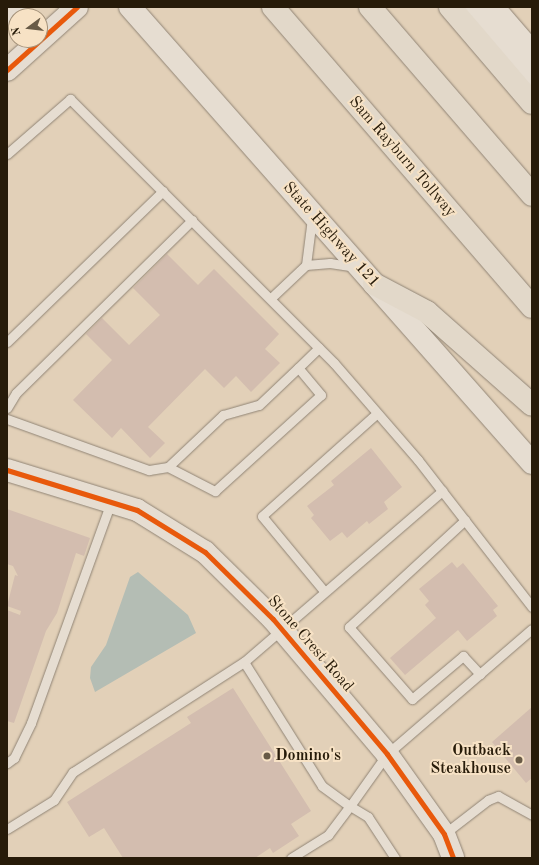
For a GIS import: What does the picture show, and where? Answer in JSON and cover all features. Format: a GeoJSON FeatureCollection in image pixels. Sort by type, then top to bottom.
{"type":"FeatureCollection","features":[{"type":"Feature","properties":{"kind":"highway","name":"Sam Rayburn Tollway"},"geometry":{"type":"LineString","coordinates":[[272,7],[532,307]]}},
{"type":"Feature","properties":{"kind":"highway"},"geometry":{"type":"LineString","coordinates":[[370,7],[532,195]]}},
{"type":"Feature","properties":{"kind":"highway"},"geometry":{"type":"LineString","coordinates":[[450,7],[532,103]]}},
{"type":"Feature","properties":{"kind":"highway"},"geometry":{"type":"LineString","coordinates":[[374,284],[427,312],[532,406]]}},
{"type":"Feature","properties":{"kind":"main road"},"geometry":{"type":"LineString","coordinates":[[7,17],[18,7]]}},
{"type":"Feature","properties":{"kind":"main road","name":"State Highway 121"},"geometry":{"type":"LineString","coordinates":[[130,7],[532,463]]}},
{"type":"Feature","properties":{"kind":"main road"},"geometry":{"type":"LineString","coordinates":[[471,7],[532,79]]}},
{"type":"Feature","properties":{"kind":"main road"},"geometry":{"type":"LineString","coordinates":[[493,7],[532,52]]}},
{"type":"Feature","properties":{"kind":"main road"},"geometry":{"type":"LineString","coordinates":[[7,70],[75,9]]}},
{"type":"Feature","properties":{"kind":"main road","name":"Stone Crest Road"},"geometry":{"type":"LineString","coordinates":[[7,470],[137,510],[205,552],[283,630],[387,754],[444,834],[453,858]]}},
{"type":"Feature","properties":{"kind":"lane"},"geometry":{"type":"LineString","coordinates":[[7,154],[70,99],[319,348],[377,413],[442,491],[532,607]]}},
{"type":"Feature","properties":{"kind":"lane"},"geometry":{"type":"LineString","coordinates":[[7,342],[163,191]]}},
{"type":"Feature","properties":{"kind":"lane"},"geometry":{"type":"LineString","coordinates":[[270,298],[306,264],[312,214]]}},
{"type":"Feature","properties":{"kind":"lane"},"geometry":{"type":"LineString","coordinates":[[7,408],[16,393],[192,220]]}},
{"type":"Feature","properties":{"kind":"lane"},"geometry":{"type":"LineString","coordinates":[[306,264],[330,263],[360,268]]}},
{"type":"Feature","properties":{"kind":"lane"},"geometry":{"type":"LineString","coordinates":[[7,419],[149,470],[168,467],[223,415],[259,405],[319,348]]}},
{"type":"Feature","properties":{"kind":"lane"},"geometry":{"type":"LineString","coordinates":[[168,467],[215,491],[321,395],[298,368]]}},
{"type":"Feature","properties":{"kind":"lane"},"geometry":{"type":"LineString","coordinates":[[324,591],[262,516],[377,413]]}},
{"type":"Feature","properties":{"kind":"lane"},"geometry":{"type":"LineString","coordinates":[[7,829],[54,800],[73,772],[244,662],[283,630],[324,591],[442,491]]}},
{"type":"Feature","properties":{"kind":"lane"},"geometry":{"type":"LineString","coordinates":[[7,763],[14,758],[31,723],[110,502]]}},
{"type":"Feature","properties":{"kind":"lane"},"geometry":{"type":"LineString","coordinates":[[465,520],[350,627],[412,699],[463,656],[480,674]]}},
{"type":"Feature","properties":{"kind":"lane"},"geometry":{"type":"LineString","coordinates":[[291,858],[328,835],[387,754],[532,629]]}},
{"type":"Feature","properties":{"kind":"lane"},"geometry":{"type":"LineString","coordinates":[[244,662],[322,786],[368,817],[395,858]]}},
{"type":"Feature","properties":{"kind":"lane"},"geometry":{"type":"LineString","coordinates":[[444,834],[488,800],[498,796],[532,815]]}},
{"type":"Feature","properties":{"kind":"shaded area"},"geometry":{"type":"Polygon","coordinates":[[[138,572],[188,615],[196,633],[95,692],[90,678],[91,667],[106,645],[130,577],[138,572]]]}},
{"type":"Feature","properties":{"kind":"building"},"geometry":{"type":"Polygon","coordinates":[[[167,254],[198,285],[214,269],[279,334],[265,349],[280,363],[251,392],[236,376],[224,388],[205,369],[148,427],[165,443],[150,458],[121,428],[112,438],[73,400],[112,360],[86,334],[102,318],[129,345],[160,315],[133,288],[167,254]]]}},
{"type":"Feature","properties":{"kind":"building"},"geometry":{"type":"Polygon","coordinates":[[[371,448],[402,487],[384,502],[388,509],[369,524],[367,521],[347,538],[342,532],[330,541],[311,518],[314,515],[307,506],[334,485],[331,481],[371,448]]]}},
{"type":"Feature","properties":{"kind":"building"},"geometry":{"type":"Polygon","coordinates":[[[7,509],[90,538],[84,556],[76,553],[57,613],[46,631],[14,723],[7,721],[7,610],[20,615],[21,611],[7,606],[15,575],[18,576],[13,566],[7,564],[7,509]]]}},
{"type":"Feature","properties":{"kind":"building"},"geometry":{"type":"Polygon","coordinates":[[[452,562],[457,568],[463,563],[498,606],[493,610],[497,616],[467,641],[458,630],[405,675],[390,658],[436,618],[425,605],[429,601],[419,589],[452,562]]]}},
{"type":"Feature","properties":{"kind":"building"},"geometry":{"type":"Polygon","coordinates":[[[233,688],[311,811],[291,824],[299,836],[273,853],[270,848],[255,858],[123,858],[104,828],[89,837],[67,802],[191,723],[187,717],[233,688]]]}},
{"type":"Feature","properties":{"kind":"building","name":"Outback Steakhouse"},"geometry":{"type":"Polygon","coordinates":[[[532,707],[532,778],[526,783],[492,742],[532,707]]]}},
{"type":"Feature","properties":{"kind":"cycle path"},"geometry":{"type":"LineString","coordinates":[[7,70],[77,7]]}},
{"type":"Feature","properties":{"kind":"cycle path"},"geometry":{"type":"LineString","coordinates":[[7,470],[137,510],[205,552],[273,619],[387,754],[444,834],[453,858]]}},
{"type":"Feature","properties":{"kind":"place","name":"Domino's"},"geometry":{"type":"Point","coordinates":[267,756]}},
{"type":"Feature","properties":{"kind":"place","name":"Outback Steakhouse"},"geometry":{"type":"Point","coordinates":[519,760]}}]}
